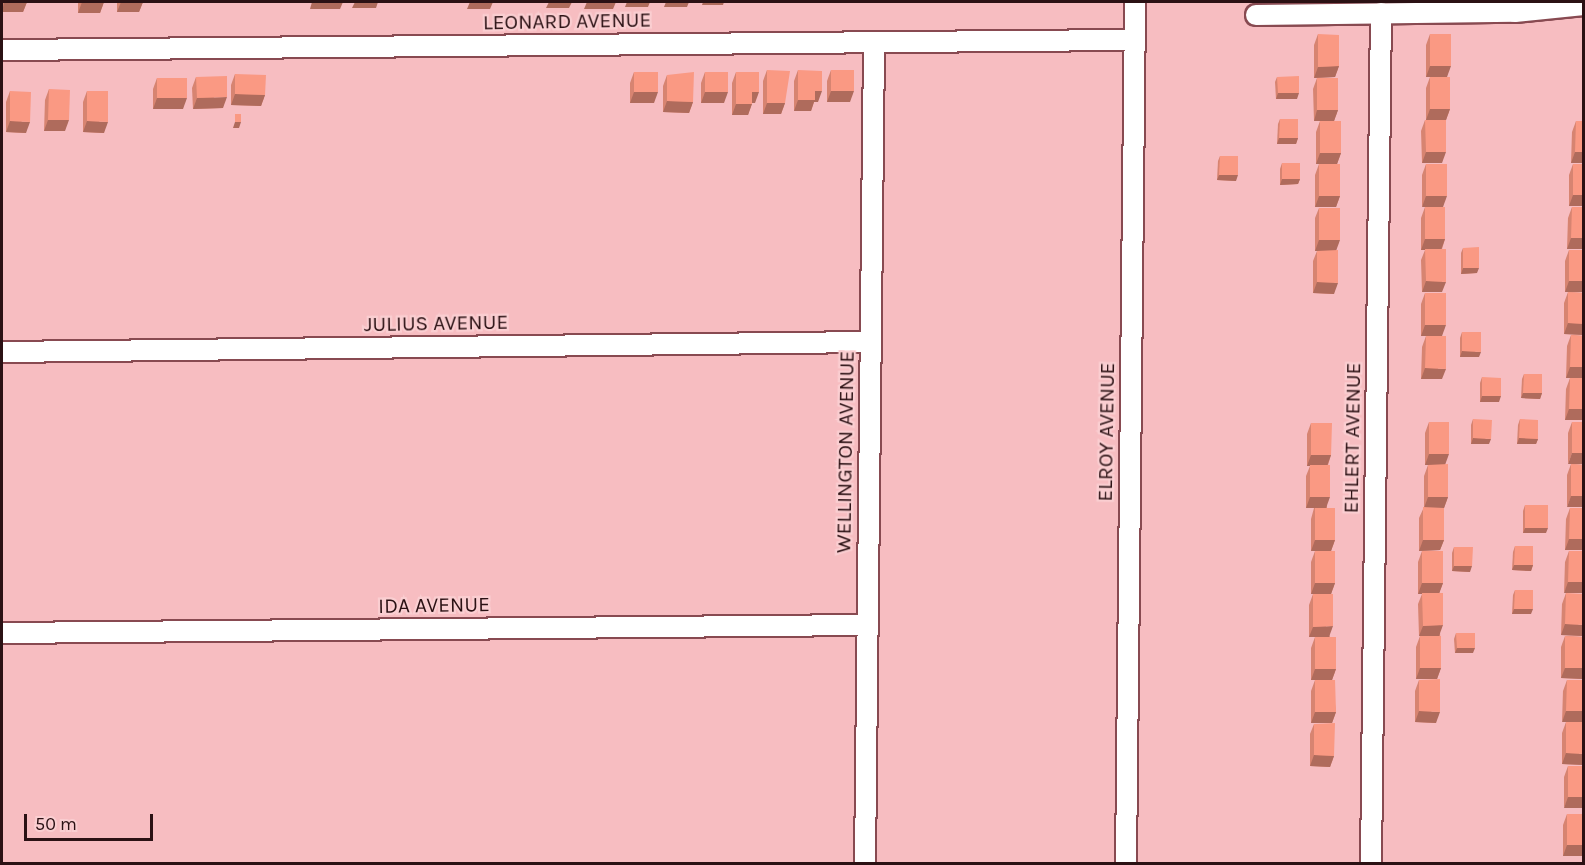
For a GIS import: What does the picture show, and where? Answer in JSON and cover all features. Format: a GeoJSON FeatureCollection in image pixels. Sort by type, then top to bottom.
{"type":"FeatureCollection","features":[{"type":"Feature","properties":{"kind":"street","name":"ELROY AVENUE"},"geometry":{"type":"LineString","coordinates":[[1126,864],[1135,2]]}},
{"type":"Feature","properties":{"kind":"street"},"geometry":{"type":"LineString","coordinates":[[1256,15],[1515,12],[1584,5]]}},
{"type":"Feature","properties":{"kind":"street","name":"EHLERT AVENUE"},"geometry":{"type":"LineString","coordinates":[[1371,864],[1381,14]]}},
{"type":"Feature","properties":{"kind":"street","name":"LEONARD AVENUE"},"geometry":{"type":"LineString","coordinates":[[2,50],[1134,40]]}},
{"type":"Feature","properties":{"kind":"street","name":"WELLINGTON AVENUE"},"geometry":{"type":"LineString","coordinates":[[865,864],[874,42]]}},
{"type":"Feature","properties":{"kind":"street","name":"JULIUS AVENUE"},"geometry":{"type":"LineString","coordinates":[[2,352],[871,342]]}},
{"type":"Feature","properties":{"kind":"street","name":"IDA AVENUE"},"geometry":{"type":"LineString","coordinates":[[2,633],[866,625]]}},
{"type":"Feature","properties":{"kind":"building"},"geometry":{"type":"Polygon","coordinates":[[[1318,34],[1339,35],[1339,66],[1318,67],[1318,34]]]}},
{"type":"Feature","properties":{"kind":"building"},"geometry":{"type":"Polygon","coordinates":[[[1430,34],[1451,34],[1451,66],[1430,66],[1430,34]]]}},
{"type":"Feature","properties":{"kind":"building"},"geometry":{"type":"Polygon","coordinates":[[[767,70],[790,71],[785,103],[767,103],[767,70]]]}},
{"type":"Feature","properties":{"kind":"building"},"geometry":{"type":"Polygon","coordinates":[[[798,70],[822,71],[822,91],[815,91],[815,100],[798,100],[798,70]]]}},
{"type":"Feature","properties":{"kind":"building"},"geometry":{"type":"Polygon","coordinates":[[[831,70],[854,70],[854,91],[831,91],[831,70]]]}},
{"type":"Feature","properties":{"kind":"building"},"geometry":{"type":"Polygon","coordinates":[[[634,72],[658,72],[658,92],[634,92],[634,72]]]}},
{"type":"Feature","properties":{"kind":"building"},"geometry":{"type":"Polygon","coordinates":[[[694,72],[693,102],[667,101],[667,75],[694,72]]]}},
{"type":"Feature","properties":{"kind":"building"},"geometry":{"type":"Polygon","coordinates":[[[705,72],[728,72],[728,92],[705,92],[705,72]]]}},
{"type":"Feature","properties":{"kind":"building"},"geometry":{"type":"Polygon","coordinates":[[[736,72],[759,72],[759,92],[752,92],[752,104],[736,104],[736,72]]]}},
{"type":"Feature","properties":{"kind":"building"},"geometry":{"type":"Polygon","coordinates":[[[235,74],[266,75],[265,95],[235,94],[235,74]]]}},
{"type":"Feature","properties":{"kind":"building"},"geometry":{"type":"Polygon","coordinates":[[[227,76],[227,97],[197,98],[196,77],[227,76]]]}},
{"type":"Feature","properties":{"kind":"building"},"geometry":{"type":"Polygon","coordinates":[[[1299,76],[1299,93],[1278,93],[1277,77],[1299,76]]]}},
{"type":"Feature","properties":{"kind":"building"},"geometry":{"type":"Polygon","coordinates":[[[1430,77],[1450,77],[1450,109],[1430,109],[1430,77]]]}},
{"type":"Feature","properties":{"kind":"building"},"geometry":{"type":"Polygon","coordinates":[[[157,78],[187,78],[187,98],[157,98],[157,78]]]}},
{"type":"Feature","properties":{"kind":"building"},"geometry":{"type":"Polygon","coordinates":[[[1317,78],[1338,78],[1338,110],[1317,110],[1317,78]]]}},
{"type":"Feature","properties":{"kind":"building"},"geometry":{"type":"Polygon","coordinates":[[[49,89],[70,90],[69,120],[48,120],[49,89]]]}},
{"type":"Feature","properties":{"kind":"building"},"geometry":{"type":"Polygon","coordinates":[[[10,91],[31,92],[30,122],[10,121],[10,91]]]}},
{"type":"Feature","properties":{"kind":"building"},"geometry":{"type":"Polygon","coordinates":[[[87,91],[108,91],[108,122],[87,121],[87,91]]]}},
{"type":"Feature","properties":{"kind":"building"},"geometry":{"type":"Polygon","coordinates":[[[235,114],[241,114],[241,122],[235,122],[235,114]]]}},
{"type":"Feature","properties":{"kind":"building"},"geometry":{"type":"Polygon","coordinates":[[[1280,119],[1298,119],[1298,138],[1279,138],[1280,119]]]}},
{"type":"Feature","properties":{"kind":"building"},"geometry":{"type":"Polygon","coordinates":[[[1425,120],[1446,120],[1446,152],[1426,152],[1425,120]]]}},
{"type":"Feature","properties":{"kind":"building"},"geometry":{"type":"Polygon","coordinates":[[[1320,121],[1341,121],[1341,153],[1320,153],[1320,121]]]}},
{"type":"Feature","properties":{"kind":"building"},"geometry":{"type":"Polygon","coordinates":[[[1576,121],[1584,121],[1584,152],[1575,152],[1576,121]]]}},
{"type":"Feature","properties":{"kind":"building"},"geometry":{"type":"Polygon","coordinates":[[[1220,156],[1238,156],[1238,175],[1219,175],[1220,156]]]}},
{"type":"Feature","properties":{"kind":"building"},"geometry":{"type":"Polygon","coordinates":[[[1282,163],[1300,163],[1300,179],[1282,179],[1282,163]]]}},
{"type":"Feature","properties":{"kind":"building"},"geometry":{"type":"Polygon","coordinates":[[[1319,164],[1340,164],[1340,196],[1319,196],[1319,164]]]}},
{"type":"Feature","properties":{"kind":"building"},"geometry":{"type":"Polygon","coordinates":[[[1426,164],[1447,164],[1447,196],[1426,196],[1426,164]]]}},
{"type":"Feature","properties":{"kind":"building"},"geometry":{"type":"Polygon","coordinates":[[[1573,164],[1584,164],[1584,195],[1573,195],[1573,164]]]}},
{"type":"Feature","properties":{"kind":"building"},"geometry":{"type":"Polygon","coordinates":[[[1425,207],[1445,207],[1445,239],[1425,239],[1425,207]]]}},
{"type":"Feature","properties":{"kind":"building"},"geometry":{"type":"Polygon","coordinates":[[[1572,207],[1584,207],[1584,238],[1571,238],[1572,207]]]}},
{"type":"Feature","properties":{"kind":"building"},"geometry":{"type":"Polygon","coordinates":[[[1319,208],[1340,208],[1340,240],[1319,240],[1319,208]]]}},
{"type":"Feature","properties":{"kind":"building"},"geometry":{"type":"Polygon","coordinates":[[[1479,247],[1479,268],[1463,268],[1463,248],[1479,247]]]}},
{"type":"Feature","properties":{"kind":"building"},"geometry":{"type":"Polygon","coordinates":[[[1425,249],[1446,249],[1446,282],[1426,281],[1425,249]]]}},
{"type":"Feature","properties":{"kind":"building"},"geometry":{"type":"Polygon","coordinates":[[[1338,250],[1338,283],[1317,282],[1317,251],[1338,250]]]}},
{"type":"Feature","properties":{"kind":"building"},"geometry":{"type":"Polygon","coordinates":[[[1569,250],[1584,250],[1584,281],[1569,281],[1569,250]]]}},
{"type":"Feature","properties":{"kind":"building"},"geometry":{"type":"Polygon","coordinates":[[[1568,292],[1584,293],[1584,324],[1568,323],[1568,292]]]}},
{"type":"Feature","properties":{"kind":"building"},"geometry":{"type":"Polygon","coordinates":[[[1425,293],[1446,293],[1446,325],[1425,325],[1425,293]]]}},
{"type":"Feature","properties":{"kind":"building"},"geometry":{"type":"Polygon","coordinates":[[[1462,332],[1481,332],[1481,352],[1462,351],[1462,332]]]}},
{"type":"Feature","properties":{"kind":"building"},"geometry":{"type":"Polygon","coordinates":[[[1571,335],[1584,336],[1584,367],[1570,367],[1571,335]]]}},
{"type":"Feature","properties":{"kind":"building"},"geometry":{"type":"Polygon","coordinates":[[[1426,336],[1446,336],[1446,369],[1425,368],[1426,336]]]}},
{"type":"Feature","properties":{"kind":"building"},"geometry":{"type":"Polygon","coordinates":[[[1524,374],[1542,374],[1542,393],[1523,393],[1524,374]]]}},
{"type":"Feature","properties":{"kind":"building"},"geometry":{"type":"Polygon","coordinates":[[[1482,377],[1501,378],[1501,396],[1482,396],[1482,377]]]}},
{"type":"Feature","properties":{"kind":"building"},"geometry":{"type":"Polygon","coordinates":[[[1570,378],[1584,378],[1584,409],[1569,409],[1570,378]]]}},
{"type":"Feature","properties":{"kind":"building"},"geometry":{"type":"Polygon","coordinates":[[[1473,419],[1492,420],[1491,439],[1473,438],[1473,419]]]}},
{"type":"Feature","properties":{"kind":"building"},"geometry":{"type":"Polygon","coordinates":[[[1520,419],[1538,420],[1538,439],[1519,438],[1520,419]]]}},
{"type":"Feature","properties":{"kind":"building"},"geometry":{"type":"Polygon","coordinates":[[[1429,422],[1449,422],[1449,454],[1429,454],[1429,422]]]}},
{"type":"Feature","properties":{"kind":"building"},"geometry":{"type":"Polygon","coordinates":[[[1572,422],[1584,422],[1584,453],[1572,453],[1572,422]]]}},
{"type":"Feature","properties":{"kind":"building"},"geometry":{"type":"Polygon","coordinates":[[[1311,423],[1332,423],[1331,455],[1311,455],[1311,423]]]}},
{"type":"Feature","properties":{"kind":"building"},"geometry":{"type":"Polygon","coordinates":[[[1448,464],[1448,497],[1428,497],[1428,465],[1448,464]]]}},
{"type":"Feature","properties":{"kind":"building"},"geometry":{"type":"Polygon","coordinates":[[[1571,464],[1584,465],[1584,496],[1571,496],[1571,464]]]}},
{"type":"Feature","properties":{"kind":"building"},"geometry":{"type":"Polygon","coordinates":[[[1310,465],[1330,465],[1330,497],[1310,497],[1310,465]]]}},
{"type":"Feature","properties":{"kind":"building"},"geometry":{"type":"Polygon","coordinates":[[[1525,505],[1548,505],[1548,528],[1525,528],[1525,505]]]}},
{"type":"Feature","properties":{"kind":"building"},"geometry":{"type":"Polygon","coordinates":[[[1423,507],[1444,508],[1444,540],[1423,540],[1423,507]]]}},
{"type":"Feature","properties":{"kind":"building"},"geometry":{"type":"Polygon","coordinates":[[[1315,508],[1335,508],[1335,540],[1315,540],[1315,508]]]}},
{"type":"Feature","properties":{"kind":"building"},"geometry":{"type":"Polygon","coordinates":[[[1570,508],[1584,508],[1584,539],[1569,539],[1570,508]]]}},
{"type":"Feature","properties":{"kind":"building"},"geometry":{"type":"Polygon","coordinates":[[[1515,546],[1533,546],[1533,565],[1514,565],[1515,546]]]}},
{"type":"Feature","properties":{"kind":"building"},"geometry":{"type":"Polygon","coordinates":[[[1454,547],[1473,547],[1472,566],[1454,566],[1454,547]]]}},
{"type":"Feature","properties":{"kind":"building"},"geometry":{"type":"Polygon","coordinates":[[[1315,551],[1335,551],[1335,583],[1315,583],[1315,551]]]}},
{"type":"Feature","properties":{"kind":"building"},"geometry":{"type":"Polygon","coordinates":[[[1422,551],[1443,551],[1443,583],[1422,583],[1422,551]]]}},
{"type":"Feature","properties":{"kind":"building"},"geometry":{"type":"Polygon","coordinates":[[[1569,551],[1584,551],[1584,582],[1568,582],[1569,551]]]}},
{"type":"Feature","properties":{"kind":"building"},"geometry":{"type":"Polygon","coordinates":[[[1515,590],[1533,590],[1533,609],[1514,609],[1515,590]]]}},
{"type":"Feature","properties":{"kind":"building"},"geometry":{"type":"Polygon","coordinates":[[[1422,593],[1443,593],[1443,625],[1423,626],[1422,593]]]}},
{"type":"Feature","properties":{"kind":"building"},"geometry":{"type":"Polygon","coordinates":[[[1566,593],[1584,594],[1584,625],[1565,624],[1566,593]]]}},
{"type":"Feature","properties":{"kind":"building"},"geometry":{"type":"Polygon","coordinates":[[[1313,594],[1333,594],[1333,626],[1313,627],[1313,594]]]}},
{"type":"Feature","properties":{"kind":"building"},"geometry":{"type":"Polygon","coordinates":[[[1456,633],[1475,633],[1475,648],[1457,648],[1456,633]]]}},
{"type":"Feature","properties":{"kind":"building"},"geometry":{"type":"Polygon","coordinates":[[[1420,636],[1441,636],[1441,668],[1420,668],[1420,636]]]}},
{"type":"Feature","properties":{"kind":"building"},"geometry":{"type":"Polygon","coordinates":[[[1565,636],[1584,637],[1584,668],[1565,668],[1565,636]]]}},
{"type":"Feature","properties":{"kind":"building"},"geometry":{"type":"Polygon","coordinates":[[[1315,637],[1336,637],[1336,669],[1315,669],[1315,637]]]}},
{"type":"Feature","properties":{"kind":"building"},"geometry":{"type":"Polygon","coordinates":[[[1440,679],[1440,712],[1419,711],[1419,680],[1440,679]]]}},
{"type":"Feature","properties":{"kind":"building"},"geometry":{"type":"Polygon","coordinates":[[[1315,680],[1335,680],[1336,712],[1315,712],[1315,680]]]}},
{"type":"Feature","properties":{"kind":"building"},"geometry":{"type":"Polygon","coordinates":[[[1567,680],[1584,680],[1584,711],[1566,711],[1567,680]]]}},
{"type":"Feature","properties":{"kind":"building"},"geometry":{"type":"Polygon","coordinates":[[[1566,722],[1584,722],[1584,754],[1566,753],[1566,722]]]}},
{"type":"Feature","properties":{"kind":"building"},"geometry":{"type":"Polygon","coordinates":[[[1335,723],[1334,756],[1314,755],[1314,724],[1335,723]]]}},
{"type":"Feature","properties":{"kind":"building"},"geometry":{"type":"Polygon","coordinates":[[[1568,766],[1584,766],[1584,797],[1568,797],[1568,766]]]}},
{"type":"Feature","properties":{"kind":"building"},"geometry":{"type":"Polygon","coordinates":[[[1567,814],[1584,814],[1584,845],[1567,845],[1567,814]]]}}]}
